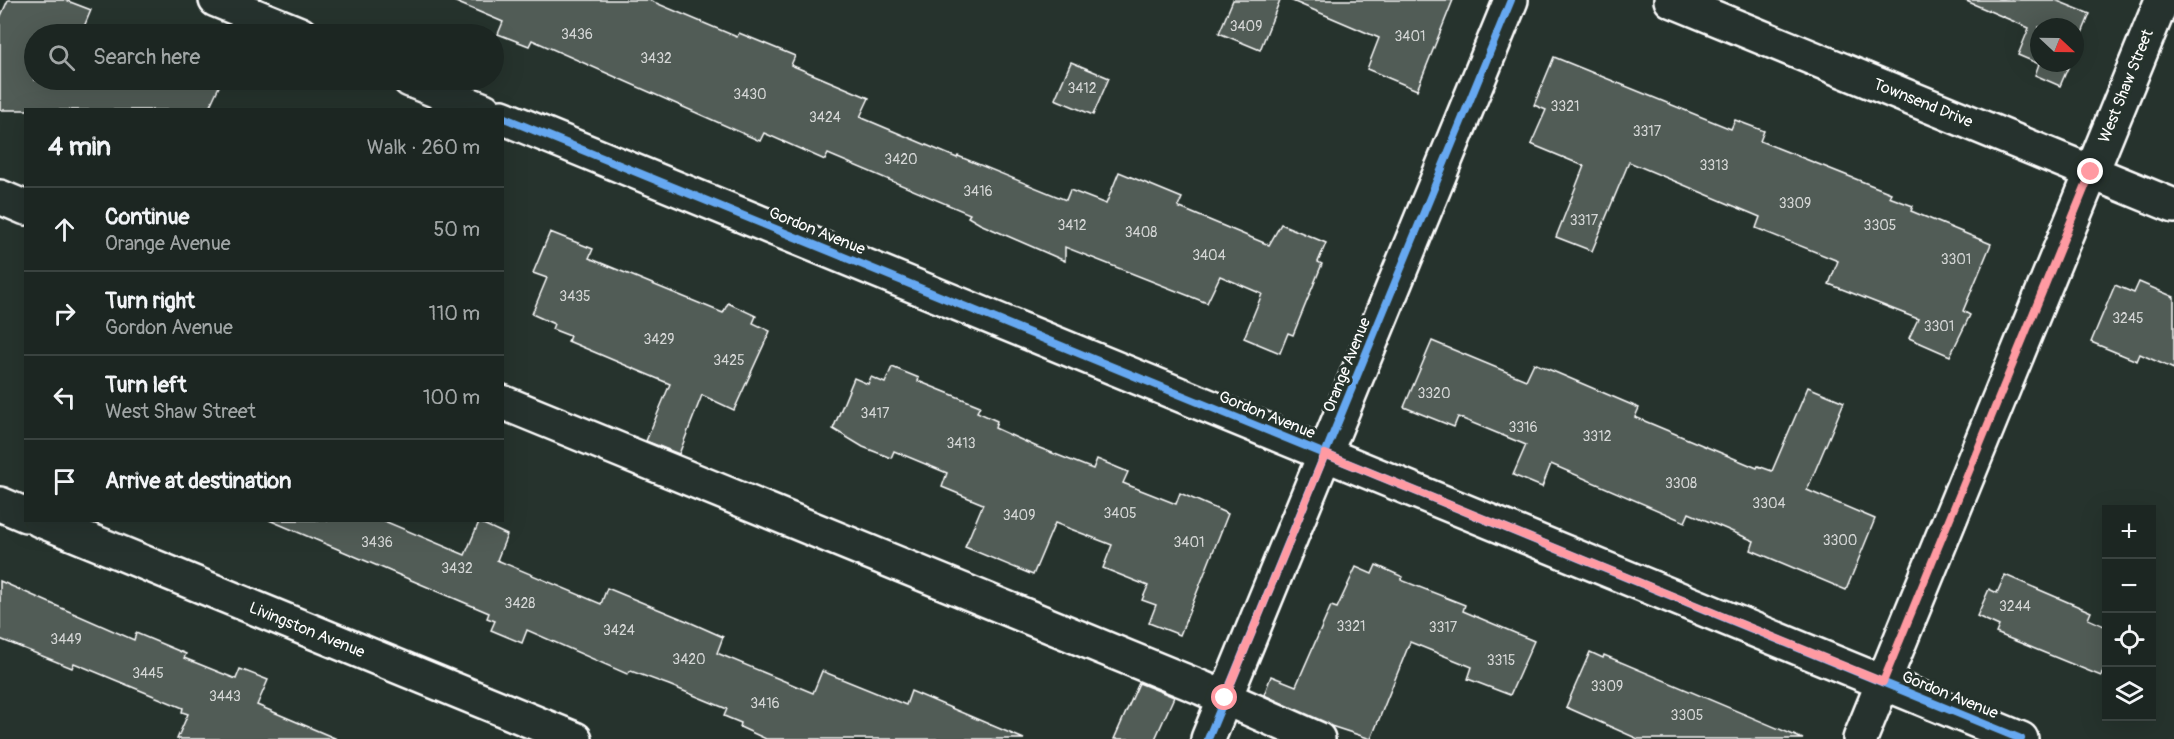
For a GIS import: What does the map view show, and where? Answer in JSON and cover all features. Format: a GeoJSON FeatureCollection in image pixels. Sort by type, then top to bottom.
{"type":"FeatureCollection","features":[{"type":"Feature","properties":{"kind":"street"},"geometry":{"type":"LineString","coordinates":[[216,0],[275,24]]}},
{"type":"Feature","properties":{"kind":"street","name":"Orange Avenue"},"geometry":{"type":"LineString","coordinates":[[1208,739],[1511,0]]}},
{"type":"Feature","properties":{"kind":"street","name":"Townsend Drive"},"geometry":{"type":"LineString","coordinates":[[1671,0],[2174,206]]}},
{"type":"Feature","properties":{"kind":"street","name":"West Shaw Street"},"geometry":{"type":"LineString","coordinates":[[1860,739],[2162,0]]}},
{"type":"Feature","properties":{"kind":"street"},"geometry":{"type":"LineString","coordinates":[[435,90],[479,108]]}},
{"type":"Feature","properties":{"kind":"street","name":"Gordon Avenue"},"geometry":{"type":"LineString","coordinates":[[504,118],[2021,739]]}},
{"type":"Feature","properties":{"kind":"street"},"geometry":{"type":"LineString","coordinates":[[0,197],[24,207]]}},
{"type":"Feature","properties":{"kind":"street"},"geometry":{"type":"LineString","coordinates":[[504,403],[1225,698],[1318,739]]}},
{"type":"Feature","properties":{"kind":"street"},"geometry":{"type":"LineString","coordinates":[[0,504],[24,514]]}},
{"type":"Feature","properties":{"kind":"street","name":"Livingston Avenue"},"geometry":{"type":"LineString","coordinates":[[45,522],[575,739]]}},
{"type":"Feature","properties":{"kind":"building"},"geometry":{"type":"Polygon","coordinates":[[[8,0],[65,0],[91,10],[85,24],[24,24],[24,90],[217,90],[209,108],[0,110],[0,18],[8,0]]]}},
{"type":"Feature","properties":{"kind":"building"},"geometry":{"type":"Polygon","coordinates":[[[451,0],[649,0],[737,37],[739,33],[795,56],[791,65],[869,98],[860,117],[957,158],[958,156],[1066,200],[1070,190],[1106,204],[1119,172],[1182,198],[1178,207],[1269,245],[1281,224],[1326,243],[1318,262],[1322,264],[1293,335],[1288,333],[1280,353],[1244,338],[1262,294],[1220,276],[1207,303],[1065,247],[1065,261],[980,224],[968,217],[970,214],[828,154],[825,160],[764,133],[760,141],[532,40],[529,46],[504,36],[503,22],[451,0]]]}},
{"type":"Feature","properties":{"kind":"building"},"geometry":{"type":"Polygon","coordinates":[[[1233,0],[1280,0],[1260,50],[1219,33],[1233,0]]]}},
{"type":"Feature","properties":{"kind":"building"},"geometry":{"type":"Polygon","coordinates":[[[1290,0],[1453,0],[1417,90],[1367,69],[1379,38],[1290,0]]]}},
{"type":"Feature","properties":{"kind":"building"},"geometry":{"type":"Polygon","coordinates":[[[1964,0],[2055,0],[2090,14],[2084,28],[2084,18],[2030,18],[2030,60],[2018,55],[2029,28],[1964,0]]]}},
{"type":"Feature","properties":{"kind":"building"},"geometry":{"type":"Polygon","coordinates":[[[1554,57],[1731,129],[1735,120],[1764,131],[1760,141],[1891,193],[1889,197],[1913,206],[1911,211],[1991,244],[1963,311],[1970,315],[1950,356],[1909,338],[1918,319],[1829,284],[1838,261],[1756,228],[1760,217],[1629,162],[1592,251],[1556,237],[1584,166],[1531,144],[1546,110],[1534,105],[1554,57]]]}},
{"type":"Feature","properties":{"kind":"building"},"geometry":{"type":"Polygon","coordinates":[[[1071,62],[1109,78],[1093,115],[1055,99],[1071,62]]]}},
{"type":"Feature","properties":{"kind":"building"},"geometry":{"type":"Polygon","coordinates":[[[2036,72],[2066,72],[2060,86],[2035,75],[2036,72]]]}},
{"type":"Feature","properties":{"kind":"building"},"geometry":{"type":"Polygon","coordinates":[[[550,232],[593,249],[589,258],[723,313],[728,303],[756,316],[753,323],[770,331],[734,410],[702,395],[679,454],[646,441],[670,384],[568,341],[570,336],[552,329],[554,324],[532,314],[547,278],[533,273],[550,232]]]}},
{"type":"Feature","properties":{"kind":"building"},"geometry":{"type":"Polygon","coordinates":[[[2139,282],[2174,297],[2174,369],[2140,354],[2137,361],[2091,342],[2115,285],[2134,293],[2139,282]]]}},
{"type":"Feature","properties":{"kind":"building"},"geometry":{"type":"Polygon","coordinates":[[[1432,341],[1526,380],[1534,363],[1639,408],[1635,417],[1757,468],[1758,466],[1772,471],[1808,387],[1844,402],[1807,490],[1875,519],[1846,590],[1751,550],[1754,541],[1689,513],[1685,522],[1551,464],[1542,487],[1513,475],[1526,445],[1458,417],[1454,427],[1404,407],[1432,341]]]}},
{"type":"Feature","properties":{"kind":"building"},"geometry":{"type":"Polygon","coordinates":[[[892,367],[919,378],[918,381],[980,406],[977,412],[997,421],[995,428],[1037,447],[1093,469],[1097,459],[1128,472],[1123,483],[1176,504],[1180,493],[1228,514],[1180,635],[1149,623],[1156,605],[1142,600],[1148,586],[1103,568],[1112,545],[1055,523],[1033,575],[965,547],[983,504],[942,487],[947,473],[894,451],[891,458],[863,447],[833,429],[854,378],[868,384],[871,377],[885,383],[892,367]]]}},
{"type":"Feature","properties":{"kind":"building"},"geometry":{"type":"Polygon","coordinates":[[[274,522],[387,522],[465,555],[479,522],[507,535],[497,560],[601,604],[607,588],[687,621],[723,637],[717,653],[813,693],[822,671],[906,705],[911,691],[1024,739],[766,739],[740,727],[741,723],[724,716],[727,709],[669,685],[631,671],[627,674],[527,630],[522,643],[491,630],[495,621],[487,618],[489,613],[274,522]]]}},
{"type":"Feature","properties":{"kind":"building"},"geometry":{"type":"Polygon","coordinates":[[[1376,565],[1403,577],[1401,580],[1465,605],[1463,611],[1534,641],[1510,695],[1468,679],[1472,667],[1410,642],[1371,739],[1331,726],[1264,695],[1271,676],[1296,686],[1331,606],[1337,608],[1356,567],[1372,574],[1376,565]]]}},
{"type":"Feature","properties":{"kind":"building"},"geometry":{"type":"Polygon","coordinates":[[[2005,575],[2091,612],[2088,619],[2102,625],[2101,676],[1996,633],[1999,626],[1977,616],[1989,589],[1997,593],[2005,575]]]}},
{"type":"Feature","properties":{"kind":"building"},"geometry":{"type":"Polygon","coordinates":[[[0,581],[134,640],[136,633],[186,654],[184,658],[236,679],[240,669],[268,680],[257,705],[337,739],[177,739],[188,714],[182,712],[183,708],[74,663],[72,668],[0,639],[0,581]]]}},
{"type":"Feature","properties":{"kind":"building"},"geometry":{"type":"Polygon","coordinates":[[[1590,652],[1603,658],[1604,655],[1803,739],[1638,739],[1566,707],[1590,652]]]}},
{"type":"Feature","properties":{"kind":"building"},"geometry":{"type":"Polygon","coordinates":[[[1139,683],[1174,697],[1155,739],[1114,739],[1139,683]]]}},
{"type":"Feature","properties":{"kind":"cycle path"},"geometry":{"type":"LineString","coordinates":[[1208,739],[1511,0]]}},
{"type":"Feature","properties":{"kind":"cycle path"},"geometry":{"type":"LineString","coordinates":[[504,118],[2021,739]]}},
{"type":"Feature","properties":{"kind":"route"},"geometry":{"type":"LineString","coordinates":[[1225,698],[1325,454],[1883,682],[2091,172]]}}]}
